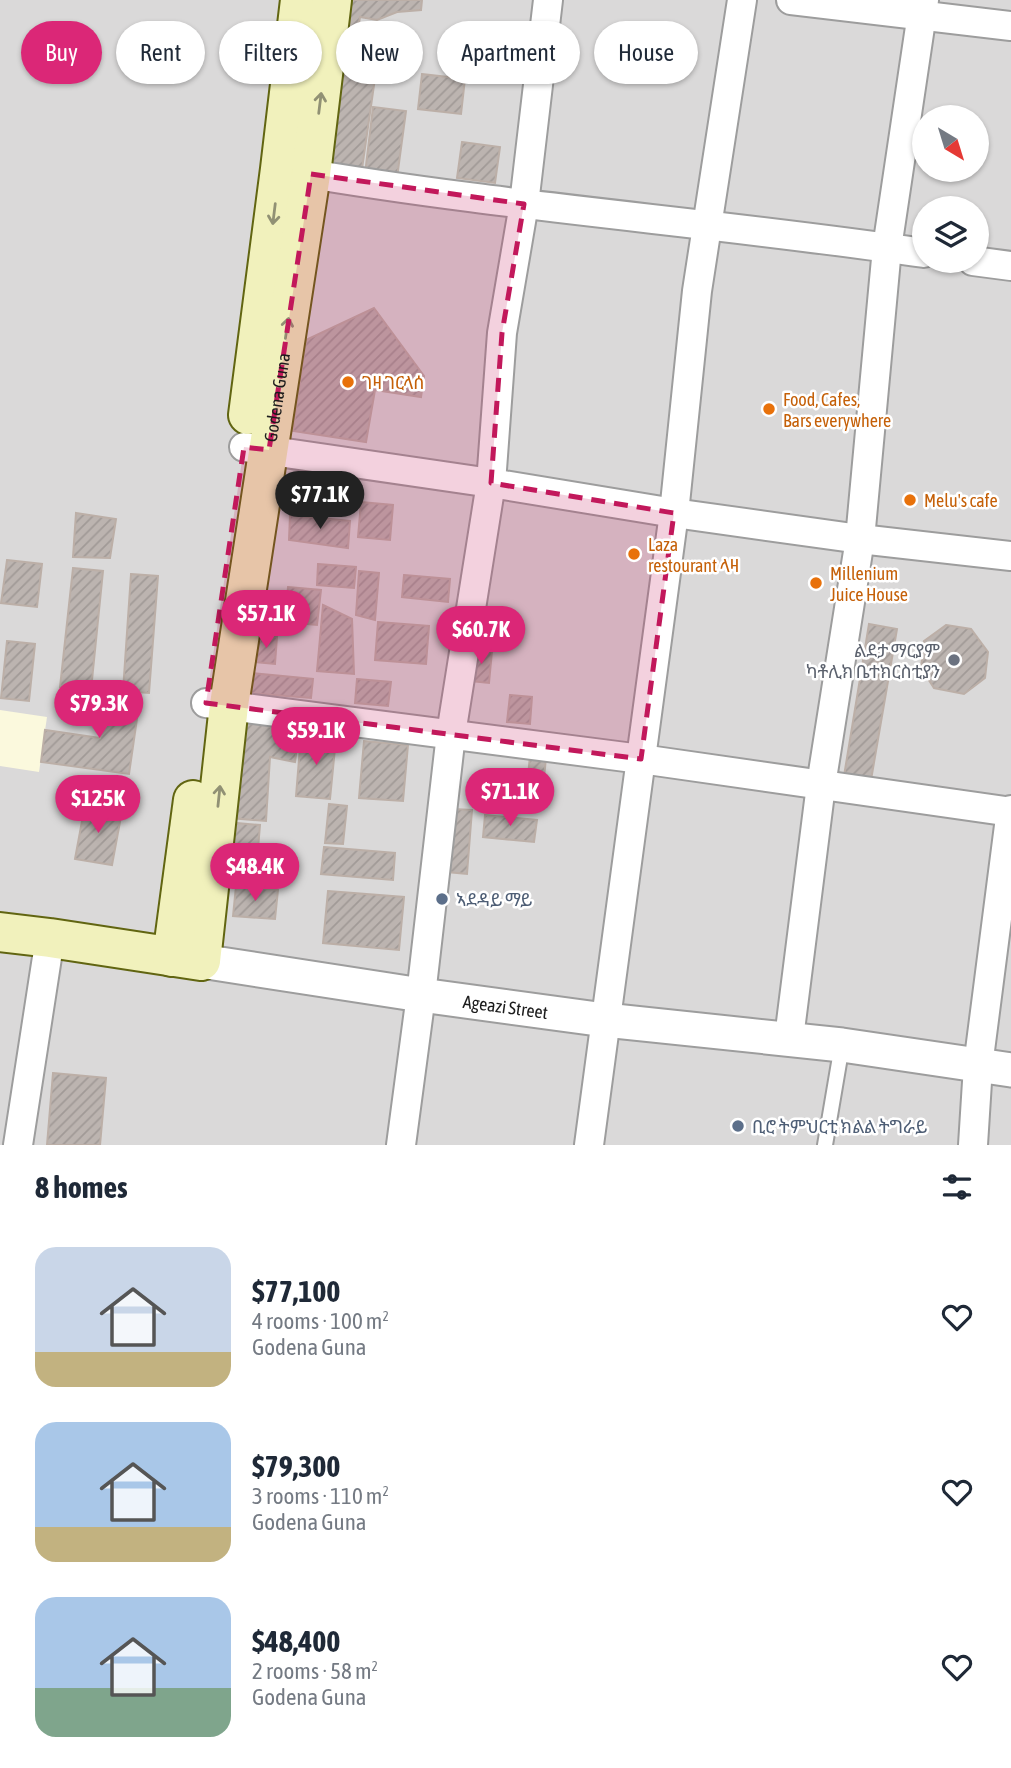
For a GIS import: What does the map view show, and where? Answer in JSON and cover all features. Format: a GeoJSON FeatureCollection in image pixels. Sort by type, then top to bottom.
{"type":"FeatureCollection","features":[{"type":"Feature","properties":{"kind":"main road","name":"Godena Guna"},"geometry":{"type":"LineString","coordinates":[[296,172],[300,0]]}},
{"type":"Feature","properties":{"kind":"main road","name":"Godena Guna"},"geometry":{"type":"LineString","coordinates":[[187,959],[218,704],[296,172],[332,0]]}},
{"type":"Feature","properties":{"kind":"main road","name":"Ageazi Street"},"geometry":{"type":"LineString","coordinates":[[0,932],[187,959]]}},
{"type":"Feature","properties":{"kind":"street"},"geometry":{"type":"LineString","coordinates":[[401,1145],[451,734],[491,483],[502,333],[524,204],[548,0]]}},
{"type":"Feature","properties":{"kind":"street"},"geometry":{"type":"LineString","coordinates":[[589,1145],[674,513],[696,291],[742,0]]}},
{"type":"Feature","properties":{"kind":"street"},"geometry":{"type":"LineString","coordinates":[[791,0],[923,8],[1011,26]]}},
{"type":"Feature","properties":{"kind":"street"},"geometry":{"type":"LineString","coordinates":[[789,1038],[821,785],[860,539],[887,248],[923,8]]}},
{"type":"Feature","properties":{"kind":"street"},"geometry":{"type":"LineString","coordinates":[[296,172],[524,204],[706,224],[912,251]]}},
{"type":"Feature","properties":{"kind":"street"},"geometry":{"type":"LineString","coordinates":[[989,264],[1011,267]]}},
{"type":"Feature","properties":{"kind":"street"},"geometry":{"type":"LineString","coordinates":[[256,449],[674,513],[860,539],[1011,556]]}},
{"type":"Feature","properties":{"kind":"street"},"geometry":{"type":"LineString","coordinates":[[218,704],[641,759],[1011,812],[978,1066],[973,1145]]}},
{"type":"Feature","properties":{"kind":"street"},"geometry":{"type":"LineString","coordinates":[[18,1145],[50,938]]}},
{"type":"Feature","properties":{"kind":"street","name":"Ageazi Street"},"geometry":{"type":"LineString","coordinates":[[187,959],[605,1020],[789,1038],[1011,1070]]}},
{"type":"Feature","properties":{"kind":"lane"},"geometry":{"type":"LineString","coordinates":[[825,1145],[842,1045]]}},
{"type":"Feature","properties":{"kind":"highlighted area"},"geometry":{"type":"Polygon","coordinates":[[[311,174],[524,204],[502,333],[491,483],[674,513],[641,759],[206,703],[244,447],[269,450],[311,174]]]}},
{"type":"Feature","properties":{"kind":"shaded area"},"geometry":{"type":"Polygon","coordinates":[[[0,0],[1011,0],[1011,1145],[0,1145],[0,0]]]}},
{"type":"Feature","properties":{"kind":"shaded area"},"geometry":{"type":"Polygon","coordinates":[[[0,710],[47,717],[39,772],[0,766],[0,710]]]}},
{"type":"Feature","properties":{"kind":"building"},"geometry":{"type":"Polygon","coordinates":[[[346,0],[422,0],[421,10],[397,12],[377,20],[360,17],[359,21],[342,21],[346,0]]]}},
{"type":"Feature","properties":{"kind":"building"},"geometry":{"type":"Polygon","coordinates":[[[332,31],[336,32],[336,73],[326,72],[332,31]]]}},
{"type":"Feature","properties":{"kind":"building"},"geometry":{"type":"Polygon","coordinates":[[[326,72],[336,73],[336,84],[374,84],[361,176],[313,170],[326,72]]]}},
{"type":"Feature","properties":{"kind":"building"},"geometry":{"type":"Polygon","coordinates":[[[423,74],[437,76],[437,84],[464,84],[461,114],[418,109],[423,74]]]}},
{"type":"Feature","properties":{"kind":"building"},"geometry":{"type":"Polygon","coordinates":[[[373,107],[406,111],[397,178],[365,174],[373,107]]]}},
{"type":"Feature","properties":{"kind":"building"},"geometry":{"type":"Polygon","coordinates":[[[462,142],[500,147],[495,183],[457,178],[462,142]]]}},
{"type":"Feature","properties":{"kind":"building"},"geometry":{"type":"Polygon","coordinates":[[[374,308],[424,376],[421,397],[375,390],[366,442],[293,431],[306,340],[374,308]]]}},
{"type":"Feature","properties":{"kind":"building"},"geometry":{"type":"Polygon","coordinates":[[[361,502],[393,505],[390,540],[358,537],[361,502]]]}},
{"type":"Feature","properties":{"kind":"building"},"geometry":{"type":"Polygon","coordinates":[[[76,513],[116,519],[110,558],[73,557],[76,513]]]}},
{"type":"Feature","properties":{"kind":"building"},"geometry":{"type":"Polygon","coordinates":[[[290,515],[350,521],[348,548],[289,540],[290,515]]]}},
{"type":"Feature","properties":{"kind":"building"},"geometry":{"type":"Polygon","coordinates":[[[7,560],[42,564],[37,607],[1,603],[7,560]]]}},
{"type":"Feature","properties":{"kind":"building"},"geometry":{"type":"Polygon","coordinates":[[[318,564],[356,567],[354,588],[317,585],[318,564]]]}},
{"type":"Feature","properties":{"kind":"building"},"geometry":{"type":"Polygon","coordinates":[[[73,568],[103,571],[91,690],[60,687],[73,568]]]}},
{"type":"Feature","properties":{"kind":"building"},"geometry":{"type":"Polygon","coordinates":[[[359,571],[379,573],[375,620],[356,615],[359,571]]]}},
{"type":"Feature","properties":{"kind":"building"},"geometry":{"type":"Polygon","coordinates":[[[131,574],[158,576],[149,693],[123,691],[131,574]]]}},
{"type":"Feature","properties":{"kind":"building"},"geometry":{"type":"Polygon","coordinates":[[[404,575],[450,579],[448,602],[402,597],[404,575]]]}},
{"type":"Feature","properties":{"kind":"building"},"geometry":{"type":"Polygon","coordinates":[[[288,587],[321,590],[317,625],[285,622],[288,587]]]}},
{"type":"Feature","properties":{"kind":"building"},"geometry":{"type":"Polygon","coordinates":[[[260,603],[282,605],[281,620],[259,618],[260,603]]]}},
{"type":"Feature","properties":{"kind":"building"},"geometry":{"type":"Polygon","coordinates":[[[323,605],[352,619],[354,674],[317,671],[323,605]]]}},
{"type":"Feature","properties":{"kind":"building"},"geometry":{"type":"Polygon","coordinates":[[[378,622],[429,626],[426,664],[375,660],[378,622]]]}},
{"type":"Feature","properties":{"kind":"building"},"geometry":{"type":"Polygon","coordinates":[[[869,624],[897,629],[871,780],[844,776],[869,624]]]}},
{"type":"Feature","properties":{"kind":"building","name":"ልደታ ማርያም ካቶሊክ ቤተክርስቲያን"},"geometry":{"type":"Polygon","coordinates":[[[946,625],[971,629],[988,652],[985,678],[964,694],[934,688],[921,668],[924,641],[946,625]]]}},
{"type":"Feature","properties":{"kind":"building"},"geometry":{"type":"Polygon","coordinates":[[[257,635],[277,637],[275,664],[255,662],[257,635]]]}},
{"type":"Feature","properties":{"kind":"building"},"geometry":{"type":"Polygon","coordinates":[[[7,641],[35,644],[29,701],[1,698],[7,641]]]}},
{"type":"Feature","properties":{"kind":"building"},"geometry":{"type":"Polygon","coordinates":[[[473,649],[492,651],[489,683],[471,681],[473,649]]]}},
{"type":"Feature","properties":{"kind":"building"},"geometry":{"type":"Polygon","coordinates":[[[251,673],[313,679],[311,698],[249,693],[251,673]]]}},
{"type":"Feature","properties":{"kind":"building"},"geometry":{"type":"Polygon","coordinates":[[[357,679],[391,682],[388,706],[355,703],[357,679]]]}},
{"type":"Feature","properties":{"kind":"building"},"geometry":{"type":"Polygon","coordinates":[[[106,693],[140,698],[129,774],[41,762],[45,730],[100,738],[106,693]]]}},
{"type":"Feature","properties":{"kind":"building"},"geometry":{"type":"Polygon","coordinates":[[[510,695],[532,697],[530,724],[507,722],[510,695]]]}},
{"type":"Feature","properties":{"kind":"building"},"geometry":{"type":"Polygon","coordinates":[[[239,720],[299,733],[295,762],[270,757],[266,821],[230,818],[239,720]]]}},
{"type":"Feature","properties":{"kind":"building"},"geometry":{"type":"Polygon","coordinates":[[[301,735],[336,738],[330,799],[296,796],[301,735]]]}},
{"type":"Feature","properties":{"kind":"building"},"geometry":{"type":"Polygon","coordinates":[[[364,741],[408,745],[403,801],[359,798],[364,741]]]}},
{"type":"Feature","properties":{"kind":"building"},"geometry":{"type":"Polygon","coordinates":[[[530,756],[546,758],[542,798],[526,796],[530,756]]]}},
{"type":"Feature","properties":{"kind":"building"},"geometry":{"type":"Polygon","coordinates":[[[329,804],[347,806],[343,844],[325,843],[329,804]]]}},
{"type":"Feature","properties":{"kind":"building"},"geometry":{"type":"Polygon","coordinates":[[[85,805],[122,811],[112,865],[75,859],[85,805]]]}},
{"type":"Feature","properties":{"kind":"building"},"geometry":{"type":"Polygon","coordinates":[[[453,809],[472,810],[467,874],[447,872],[453,809]]]}},
{"type":"Feature","properties":{"kind":"building"},"geometry":{"type":"Polygon","coordinates":[[[485,815],[537,820],[534,842],[483,837],[485,815]]]}},
{"type":"Feature","properties":{"kind":"building"},"geometry":{"type":"Polygon","coordinates":[[[226,822],[260,825],[255,885],[220,882],[226,822]]]}},
{"type":"Feature","properties":{"kind":"building"},"geometry":{"type":"Polygon","coordinates":[[[324,847],[395,853],[393,880],[321,874],[324,847]]]}},
{"type":"Feature","properties":{"kind":"building"},"geometry":{"type":"Polygon","coordinates":[[[236,886],[278,890],[275,919],[233,916],[236,886]]]}},
{"type":"Feature","properties":{"kind":"building"},"geometry":{"type":"Polygon","coordinates":[[[328,891],[404,897],[399,950],[323,943],[328,891]]]}},
{"type":"Feature","properties":{"kind":"building"},"geometry":{"type":"Polygon","coordinates":[[[53,1073],[106,1078],[100,1145],[47,1145],[53,1073]]]}},
{"type":"Feature","properties":{"kind":"place","name":"ገዛ ገርላሰ"},"geometry":{"type":"Point","coordinates":[348,382]}},
{"type":"Feature","properties":{"kind":"place","name":"Food, Cafes, Bars everywhere"},"geometry":{"type":"Point","coordinates":[769,409]}},
{"type":"Feature","properties":{"kind":"place","name":"Melu's cafe"},"geometry":{"type":"Point","coordinates":[910,500]}},
{"type":"Feature","properties":{"kind":"place","name":"Laza restourant ላዛ"},"geometry":{"type":"Point","coordinates":[634,554]}},
{"type":"Feature","properties":{"kind":"place","name":"Millenium Juice House"},"geometry":{"type":"Point","coordinates":[816,583]}},
{"type":"Feature","properties":{"kind":"place","name":"ልደታ ማርያም ካቶሊክ ቤተክርስቲያን"},"geometry":{"type":"Point","coordinates":[954,660]}},
{"type":"Feature","properties":{"kind":"place","name":"ኣደዳይ ማይ"},"geometry":{"type":"Point","coordinates":[442,899]}},
{"type":"Feature","properties":{"kind":"place","name":"ቢሮ ትምህርቲ ክልል ትግራይ"},"geometry":{"type":"Point","coordinates":[738,1126]}}]}
